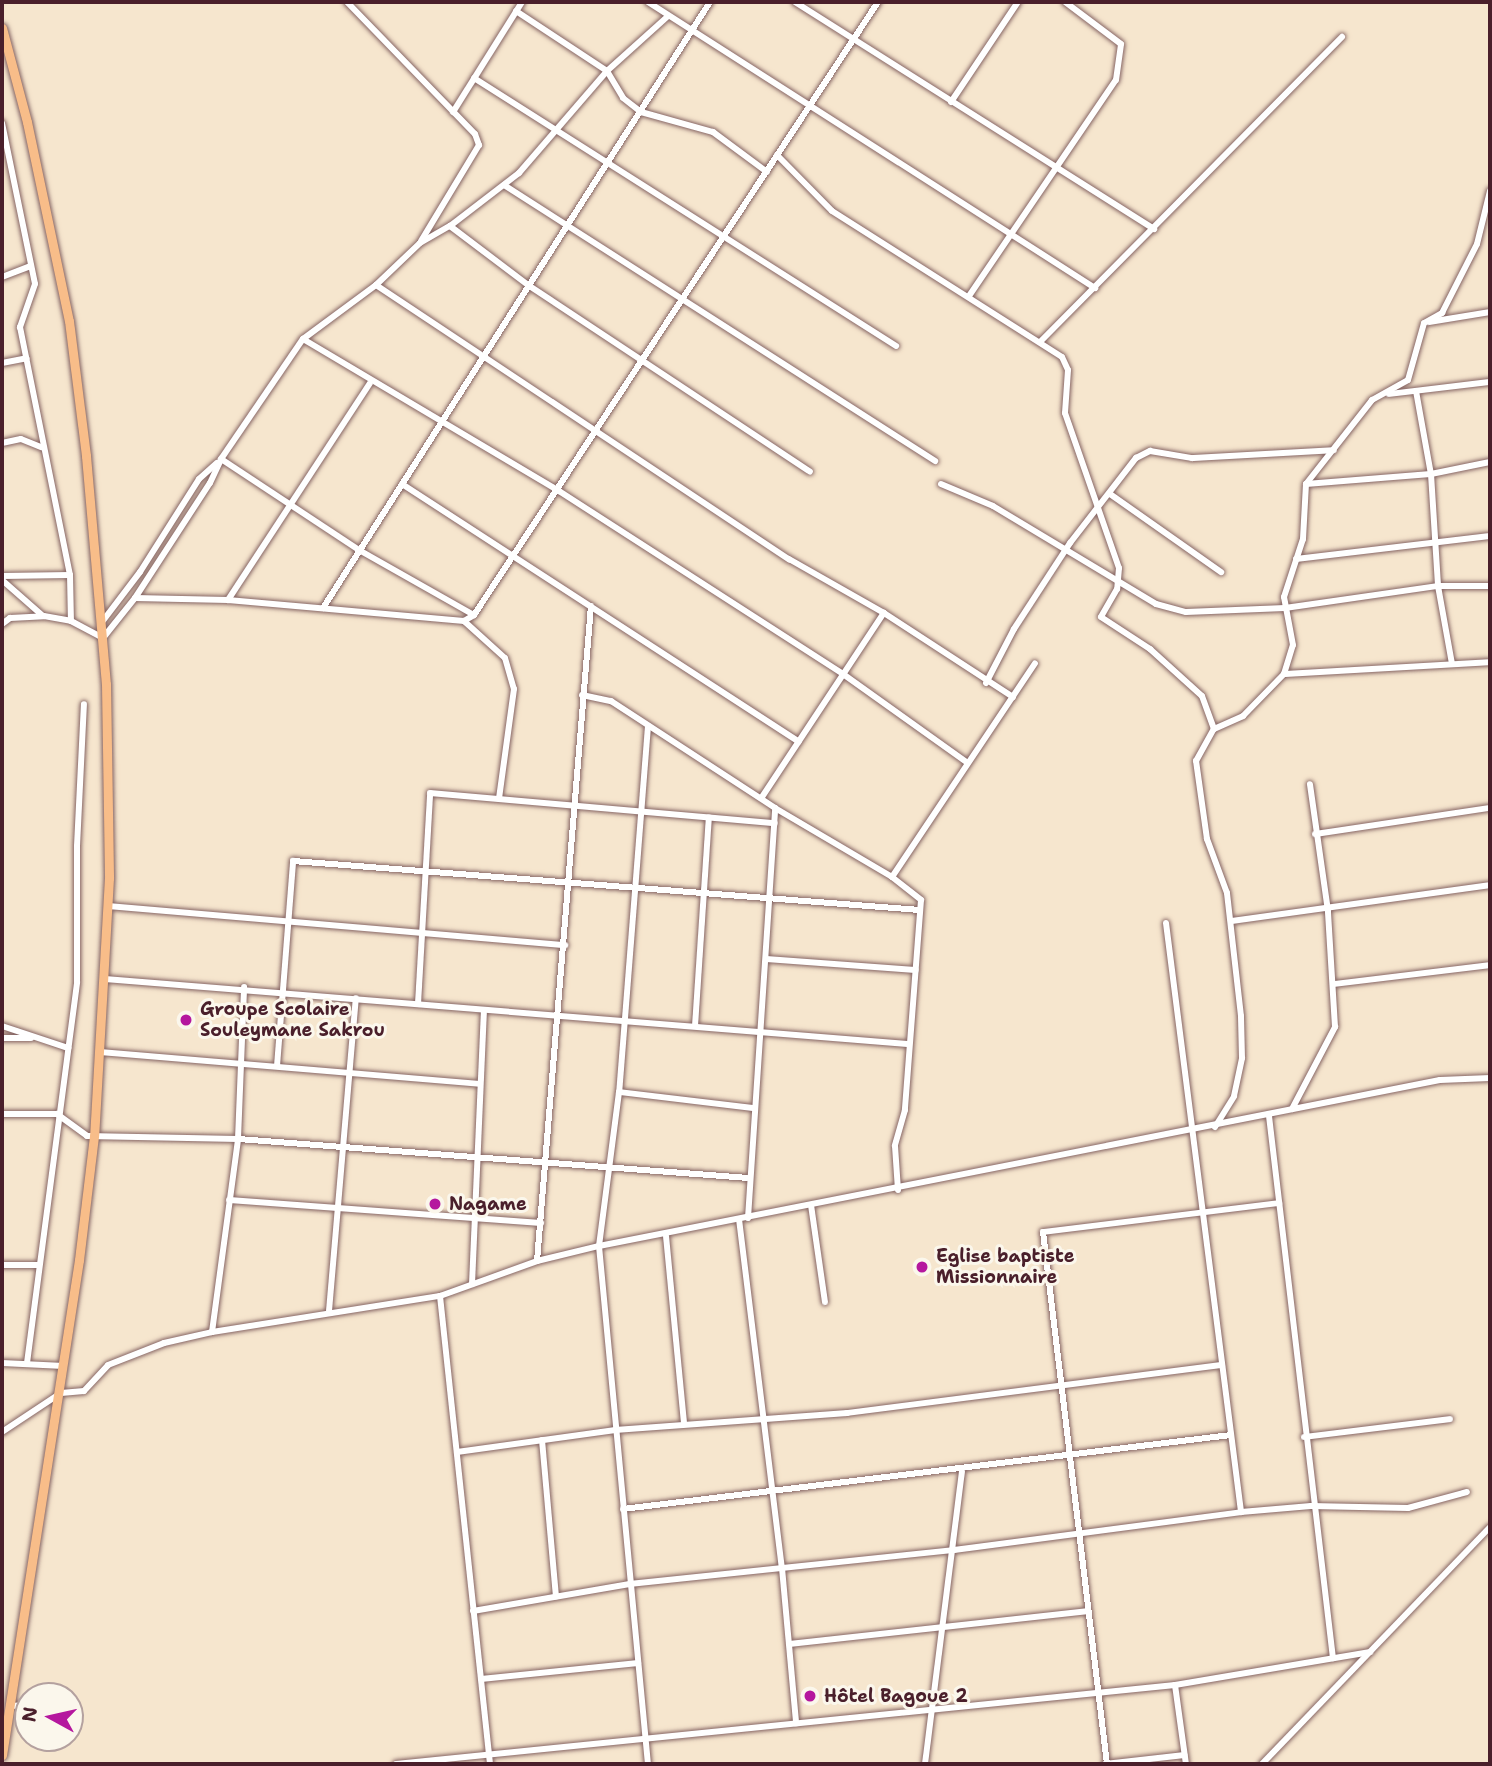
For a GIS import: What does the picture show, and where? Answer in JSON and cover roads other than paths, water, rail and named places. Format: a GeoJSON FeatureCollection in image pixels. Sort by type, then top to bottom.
{"type":"FeatureCollection","features":[{"type":"Feature","properties":{"kind":"main road"},"geometry":{"type":"LineString","coordinates":[[2,28],[69,321],[102,622],[108,906],[93,1136],[61,1393],[2,1755]]}},
{"type":"Feature","properties":{"kind":"street"},"geometry":{"type":"LineString","coordinates":[[347,2],[475,134],[479,145],[420,243]]}},
{"type":"Feature","properties":{"kind":"street"},"geometry":{"type":"LineString","coordinates":[[453,112],[522,2]]}},
{"type":"Feature","properties":{"kind":"street"},"geometry":{"type":"LineString","coordinates":[[648,2],[1013,231],[1095,288]]}},
{"type":"Feature","properties":{"kind":"street"},"geometry":{"type":"LineString","coordinates":[[323,608],[710,2]]}},
{"type":"Feature","properties":{"kind":"street"},"geometry":{"type":"LineString","coordinates":[[795,2],[1055,170],[1154,229]]}},
{"type":"Feature","properties":{"kind":"street"},"geometry":{"type":"LineString","coordinates":[[135,598],[228,600],[464,621],[474,615],[559,491],[878,2]]}},
{"type":"Feature","properties":{"kind":"street"},"geometry":{"type":"LineString","coordinates":[[951,102],[1018,2]]}},
{"type":"Feature","properties":{"kind":"street"},"geometry":{"type":"LineString","coordinates":[[969,296],[1116,80],[1120,57],[1117,38],[1065,2]]}},
{"type":"Feature","properties":{"kind":"street"},"geometry":{"type":"LineString","coordinates":[[516,11],[607,71],[623,98],[641,112],[713,132],[767,173]]}},
{"type":"Feature","properties":{"kind":"street"},"geometry":{"type":"LineString","coordinates":[[2,624],[9,618],[44,617],[71,621],[103,638],[135,598],[210,484],[221,459],[303,339],[376,285],[420,243],[450,226],[504,185],[607,71],[668,16]]}},
{"type":"Feature","properties":{"kind":"street"},"geometry":{"type":"LineString","coordinates":[[1041,341],[1342,37]]}},
{"type":"Feature","properties":{"kind":"street"},"geometry":{"type":"LineString","coordinates":[[474,78],[896,346]]}},
{"type":"Feature","properties":{"kind":"street"},"geometry":{"type":"LineString","coordinates":[[2,123],[35,291],[20,327],[41,447],[70,575],[71,621]]}},
{"type":"Feature","properties":{"kind":"street"},"geometry":{"type":"LineString","coordinates":[[777,155],[795,178],[832,211],[1055,349],[1068,370],[1065,413],[1120,580],[1101,617],[1150,649],[1202,696],[1214,729]]}},
{"type":"Feature","properties":{"kind":"street"},"geometry":{"type":"LineString","coordinates":[[504,185],[935,461]]}},
{"type":"Feature","properties":{"kind":"street"},"geometry":{"type":"LineString","coordinates":[[1215,1127],[1234,1096],[1242,1058],[1227,893],[1207,839],[1196,761],[1214,729],[1243,716],[1284,674],[1293,645],[1284,597],[1303,538],[1306,484],[1372,400],[1388,394],[1408,380],[1424,323],[1442,313],[1477,244],[1490,191]]}},
{"type":"Feature","properties":{"kind":"street"},"geometry":{"type":"LineString","coordinates":[[450,226],[528,285],[810,472]]}},
{"type":"Feature","properties":{"kind":"street"},"geometry":{"type":"LineString","coordinates":[[2,277],[31,266]]}},
{"type":"Feature","properties":{"kind":"street"},"geometry":{"type":"LineString","coordinates":[[376,285],[789,559],[884,613],[986,683],[1013,697]]}},
{"type":"Feature","properties":{"kind":"street"},"geometry":{"type":"LineString","coordinates":[[1424,323],[1490,312]]}},
{"type":"Feature","properties":{"kind":"street"},"geometry":{"type":"LineString","coordinates":[[303,339],[370,383],[559,491],[843,674],[968,764]]}},
{"type":"Feature","properties":{"kind":"street"},"geometry":{"type":"LineString","coordinates":[[2,363],[27,358]]}},
{"type":"Feature","properties":{"kind":"street"},"geometry":{"type":"LineString","coordinates":[[1388,394],[1490,382]]}},
{"type":"Feature","properties":{"kind":"street"},"geometry":{"type":"LineString","coordinates":[[228,600],[370,383]]}},
{"type":"Feature","properties":{"kind":"street"},"geometry":{"type":"LineString","coordinates":[[1416,391],[1431,474],[1438,586],[1452,664]]}},
{"type":"Feature","properties":{"kind":"street"},"geometry":{"type":"LineString","coordinates":[[2,443],[21,439],[41,447]]}},
{"type":"Feature","properties":{"kind":"street"},"geometry":{"type":"LineString","coordinates":[[986,683],[1014,629],[1067,548],[1136,458],[1150,451],[1192,458],[1334,450]]}},
{"type":"Feature","properties":{"kind":"street"},"geometry":{"type":"LineString","coordinates":[[102,622],[140,572],[199,479],[221,459]]}},
{"type":"Feature","properties":{"kind":"street"},"geometry":{"type":"LineString","coordinates":[[221,459],[359,551],[474,615]]}},
{"type":"Feature","properties":{"kind":"street"},"geometry":{"type":"LineString","coordinates":[[1306,484],[1431,474],[1490,462]]}},
{"type":"Feature","properties":{"kind":"street"},"geometry":{"type":"LineString","coordinates":[[402,484],[799,742]]}},
{"type":"Feature","properties":{"kind":"street"},"geometry":{"type":"LineString","coordinates":[[941,484],[993,506],[1067,548],[1156,604],[1186,612],[1286,608],[1438,586],[1490,586]]}},
{"type":"Feature","properties":{"kind":"street"},"geometry":{"type":"LineString","coordinates":[[1110,494],[1221,572]]}},
{"type":"Feature","properties":{"kind":"street"},"geometry":{"type":"LineString","coordinates":[[1296,559],[1490,536]]}},
{"type":"Feature","properties":{"kind":"street"},"geometry":{"type":"LineString","coordinates":[[2,578],[70,575]]}},
{"type":"Feature","properties":{"kind":"street"},"geometry":{"type":"LineString","coordinates":[[2,578],[44,617]]}},
{"type":"Feature","properties":{"kind":"street"},"geometry":{"type":"LineString","coordinates":[[537,1261],[578,808],[582,695],[591,606]]}},
{"type":"Feature","properties":{"kind":"street"},"geometry":{"type":"LineString","coordinates":[[762,797],[884,613]]}},
{"type":"Feature","properties":{"kind":"street"},"geometry":{"type":"LineString","coordinates":[[464,621],[505,658],[514,689],[499,798]]}},
{"type":"Feature","properties":{"kind":"street"},"geometry":{"type":"LineString","coordinates":[[1284,674],[1490,662]]}},
{"type":"Feature","properties":{"kind":"street"},"geometry":{"type":"LineString","coordinates":[[892,877],[1035,663]]}},
{"type":"Feature","properties":{"kind":"street"},"geometry":{"type":"LineString","coordinates":[[582,695],[611,701],[762,797],[775,808],[892,877],[921,900],[907,1044],[905,1110],[895,1146],[898,1190]]}},
{"type":"Feature","properties":{"kind":"street"},"geometry":{"type":"LineString","coordinates":[[27,1363],[57,1114],[77,982],[77,846],[84,704]]}},
{"type":"Feature","properties":{"kind":"street"},"geometry":{"type":"LineString","coordinates":[[648,726],[639,812],[619,1092],[598,1246],[648,1764]]}},
{"type":"Feature","properties":{"kind":"street"},"geometry":{"type":"LineString","coordinates":[[1292,1109],[1335,1027],[1328,911],[1310,784]]}},
{"type":"Feature","properties":{"kind":"street"},"geometry":{"type":"LineString","coordinates":[[418,1004],[429,793],[775,823]]}},
{"type":"Feature","properties":{"kind":"street"},"geometry":{"type":"LineString","coordinates":[[748,1218],[748,1178],[771,896],[775,808]]}},
{"type":"Feature","properties":{"kind":"street"},"geometry":{"type":"LineString","coordinates":[[1315,834],[1490,808]]}},
{"type":"Feature","properties":{"kind":"street"},"geometry":{"type":"LineString","coordinates":[[695,1026],[709,817]]}},
{"type":"Feature","properties":{"kind":"street"},"geometry":{"type":"LineString","coordinates":[[277,1066],[293,861],[572,880],[920,910]]}},
{"type":"Feature","properties":{"kind":"street"},"geometry":{"type":"LineString","coordinates":[[1231,921],[1328,911],[1490,885]]}},
{"type":"Feature","properties":{"kind":"street"},"geometry":{"type":"LineString","coordinates":[[108,906],[565,945]]}},
{"type":"Feature","properties":{"kind":"street"},"geometry":{"type":"LineString","coordinates":[[1166,923],[1241,1512]]}},
{"type":"Feature","properties":{"kind":"street"},"geometry":{"type":"LineString","coordinates":[[766,959],[916,970]]}},
{"type":"Feature","properties":{"kind":"street"},"geometry":{"type":"LineString","coordinates":[[1334,984],[1490,965]]}},
{"type":"Feature","properties":{"kind":"street"},"geometry":{"type":"LineString","coordinates":[[105,979],[244,987],[484,1010],[625,1019],[907,1044]]}},
{"type":"Feature","properties":{"kind":"street"},"geometry":{"type":"LineString","coordinates":[[212,1332],[238,1139],[244,1063],[244,987]]}},
{"type":"Feature","properties":{"kind":"street"},"geometry":{"type":"LineString","coordinates":[[329,1311],[356,998]]}},
{"type":"Feature","properties":{"kind":"street"},"geometry":{"type":"LineString","coordinates":[[472,1284],[484,1010]]}},
{"type":"Feature","properties":{"kind":"street"},"geometry":{"type":"LineString","coordinates":[[2,1026],[68,1048]]}},
{"type":"Feature","properties":{"kind":"street"},"geometry":{"type":"LineString","coordinates":[[2,1038],[38,1038]]}},
{"type":"Feature","properties":{"kind":"street"},"geometry":{"type":"LineString","coordinates":[[100,1052],[349,1070],[480,1084]]}},
{"type":"Feature","properties":{"kind":"street"},"geometry":{"type":"LineString","coordinates":[[2,1432],[61,1393],[84,1391],[108,1366],[164,1343],[329,1311],[440,1296],[537,1261],[598,1246],[666,1236],[739,1219],[898,1190],[1440,1080],[1490,1078]]}},
{"type":"Feature","properties":{"kind":"street"},"geometry":{"type":"LineString","coordinates":[[619,1092],[754,1108]]}},
{"type":"Feature","properties":{"kind":"street"},"geometry":{"type":"LineString","coordinates":[[2,1114],[57,1114],[93,1136],[238,1139],[478,1155],[748,1178]]}},
{"type":"Feature","properties":{"kind":"street"},"geometry":{"type":"LineString","coordinates":[[1269,1116],[1311,1506],[1333,1658]]}},
{"type":"Feature","properties":{"kind":"street"},"geometry":{"type":"LineString","coordinates":[[229,1199],[541,1223]]}},
{"type":"Feature","properties":{"kind":"street"},"geometry":{"type":"LineString","coordinates":[[1184,1755],[1107,1764],[1043,1232],[1279,1203]]}},
{"type":"Feature","properties":{"kind":"street"},"geometry":{"type":"LineString","coordinates":[[811,1205],[825,1302]]}},
{"type":"Feature","properties":{"kind":"street"},"geometry":{"type":"LineString","coordinates":[[739,1219],[782,1568],[796,1723]]}},
{"type":"Feature","properties":{"kind":"street"},"geometry":{"type":"LineString","coordinates":[[666,1236],[684,1423]]}},
{"type":"Feature","properties":{"kind":"street"},"geometry":{"type":"LineString","coordinates":[[2,1265],[39,1265]]}},
{"type":"Feature","properties":{"kind":"street"},"geometry":{"type":"LineString","coordinates":[[440,1296],[490,1764]]}},
{"type":"Feature","properties":{"kind":"street"},"geometry":{"type":"LineString","coordinates":[[2,1363],[64,1366]]}},
{"type":"Feature","properties":{"kind":"street"},"geometry":{"type":"LineString","coordinates":[[457,1452],[684,1423],[847,1413],[1061,1383],[1222,1366]]}},
{"type":"Feature","properties":{"kind":"street"},"geometry":{"type":"LineString","coordinates":[[1304,1437],[1450,1419]]}},
{"type":"Feature","properties":{"kind":"street"},"geometry":{"type":"LineString","coordinates":[[623,1509],[962,1471],[1231,1435]]}},
{"type":"Feature","properties":{"kind":"street"},"geometry":{"type":"LineString","coordinates":[[542,1440],[556,1596]]}},
{"type":"Feature","properties":{"kind":"street"},"geometry":{"type":"LineString","coordinates":[[925,1764],[962,1471]]}},
{"type":"Feature","properties":{"kind":"street"},"geometry":{"type":"LineString","coordinates":[[474,1611],[631,1584],[954,1550],[1241,1512],[1311,1506],[1408,1508],[1467,1492]]}},
{"type":"Feature","properties":{"kind":"street"},"geometry":{"type":"LineString","coordinates":[[1262,1764],[1490,1527]]}},
{"type":"Feature","properties":{"kind":"street"},"geometry":{"type":"LineString","coordinates":[[790,1644],[1088,1611]]}},
{"type":"Feature","properties":{"kind":"street"},"geometry":{"type":"LineString","coordinates":[[396,1764],[1175,1685],[1370,1652]]}},
{"type":"Feature","properties":{"kind":"street"},"geometry":{"type":"LineString","coordinates":[[481,1679],[638,1663]]}},
{"type":"Feature","properties":{"kind":"street"},"geometry":{"type":"LineString","coordinates":[[1175,1685],[1186,1764]]}},
{"type":"Feature","properties":{"kind":"street"},"geometry":{"type":"LineString","coordinates":[[9,1706],[14,1706]]}},
{"type":"Feature","properties":{"kind":"place","name":"Groupe Scolaire Souleymane Sakrou"},"geometry":{"type":"Point","coordinates":[186,1020]}},
{"type":"Feature","properties":{"kind":"place","name":"Nagame"},"geometry":{"type":"Point","coordinates":[435,1204]}},
{"type":"Feature","properties":{"kind":"place","name":"Eglise baptiste Missionnaire"},"geometry":{"type":"Point","coordinates":[922,1267]}},
{"type":"Feature","properties":{"kind":"place","name":"Hôtel Bagoue 2"},"geometry":{"type":"Point","coordinates":[810,1696]}}]}
